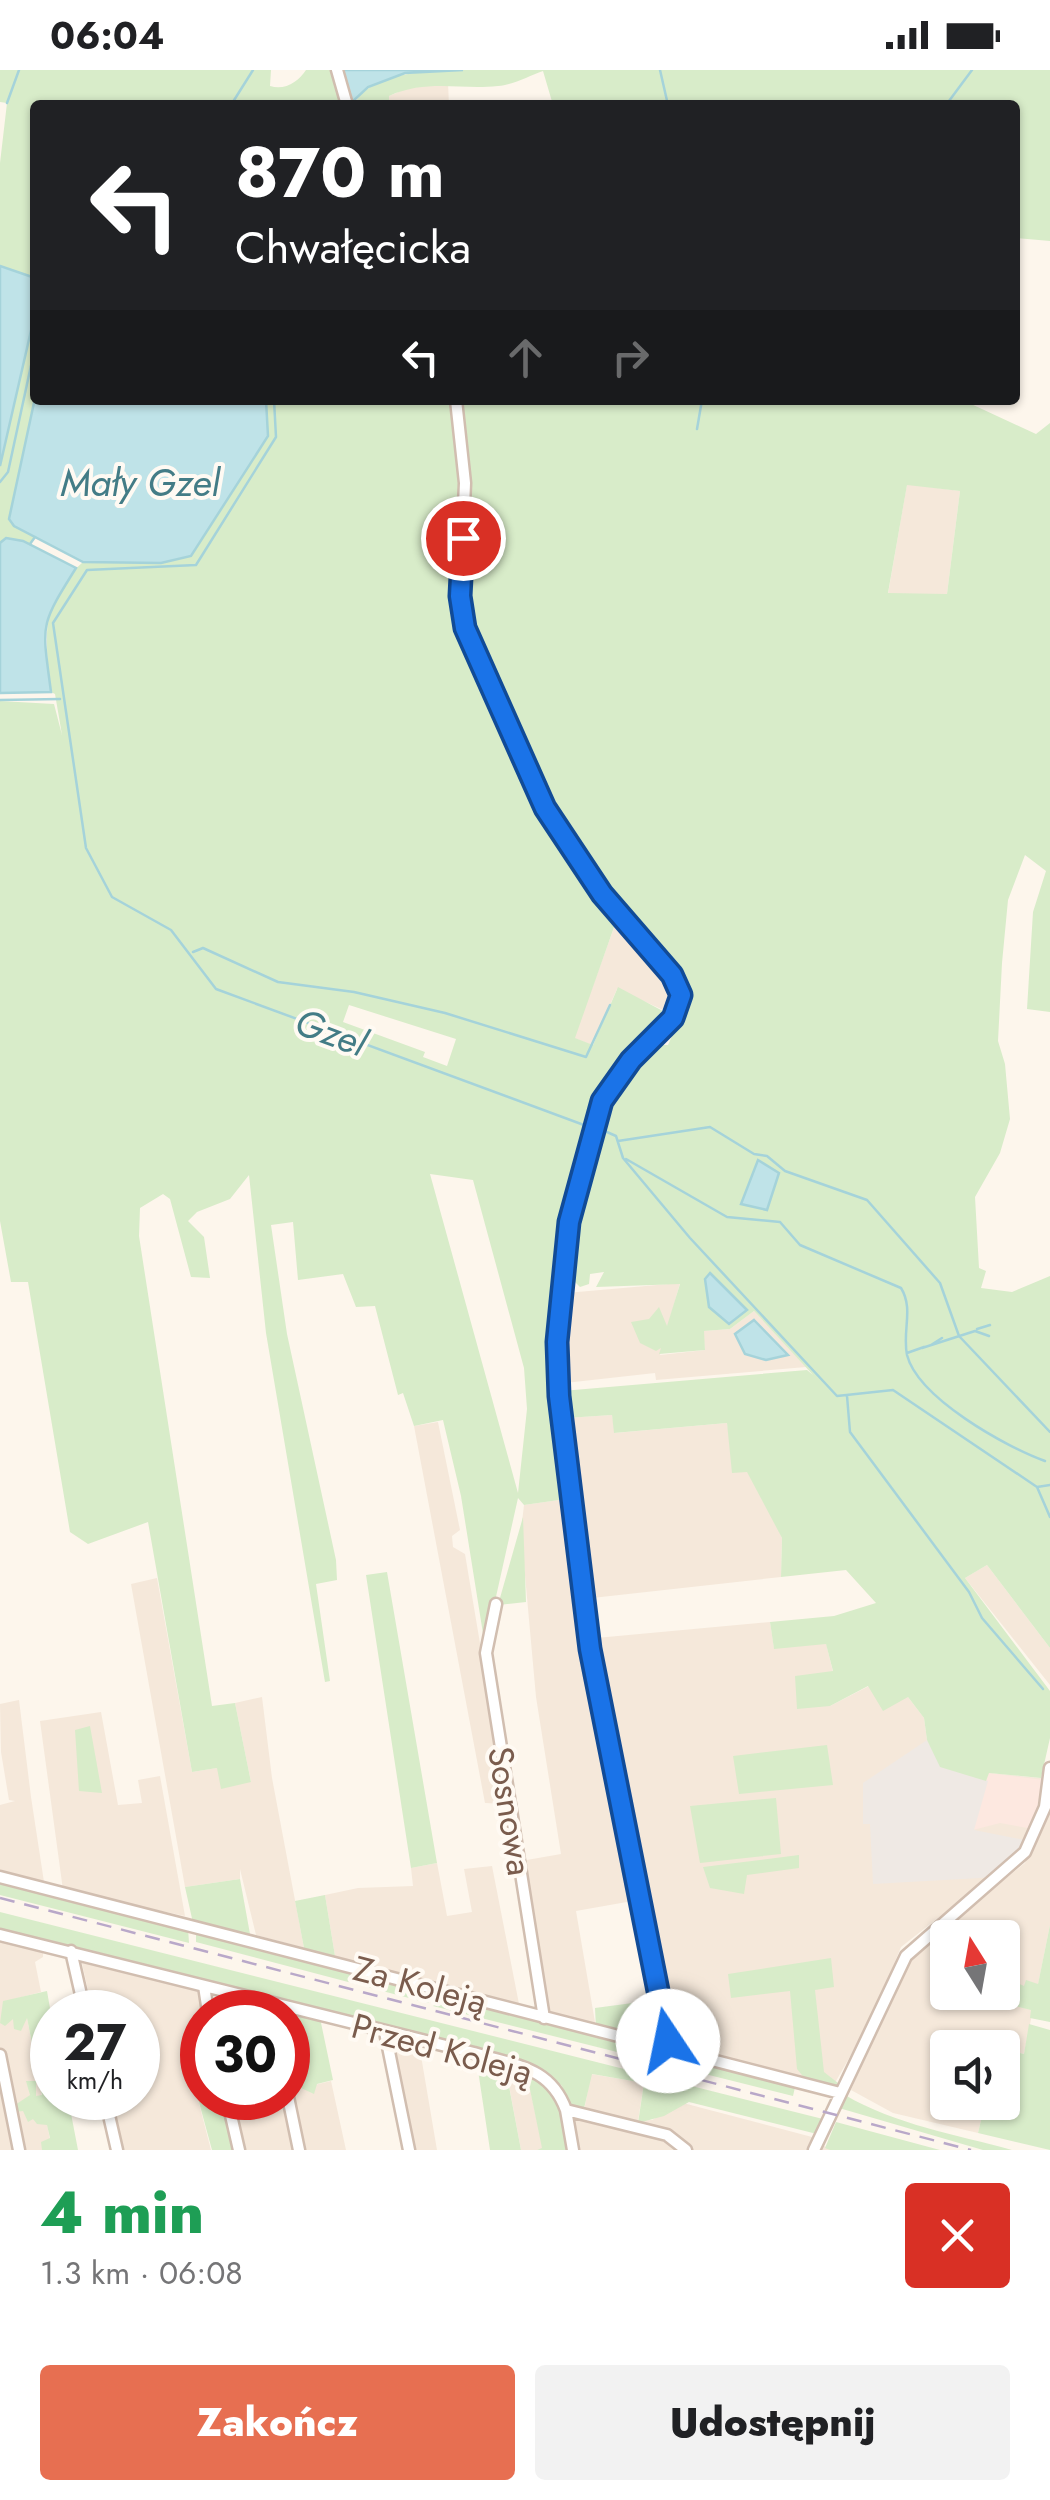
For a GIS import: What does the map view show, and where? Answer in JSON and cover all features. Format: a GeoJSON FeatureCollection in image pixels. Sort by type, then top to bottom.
{"type":"FeatureCollection","features":[{"type":"Feature","properties":{"kind":"street"},"geometry":{"type":"LineString","coordinates":[[337,70],[346,100]]}},
{"type":"Feature","properties":{"kind":"street"},"geometry":{"type":"LineString","coordinates":[[457,405],[465,483],[460,596],[465,628],[545,808],[602,894],[680,990],[677,1012],[608,1089],[566,1240],[558,1318],[559,1396],[592,1664],[670,2048]]}},
{"type":"Feature","properties":{"kind":"street","name":"Sosnowa"},"geometry":{"type":"LineString","coordinates":[[496,1604],[486,1653],[544,2018]]}},
{"type":"Feature","properties":{"kind":"street"},"geometry":{"type":"LineString","coordinates":[[814,2150],[906,1956],[1025,1852],[1045,1806],[1050,1768]]}},
{"type":"Feature","properties":{"kind":"street","name":"Za Koleją"},"geometry":{"type":"LineString","coordinates":[[0,1877],[840,2093]]}},
{"type":"Feature","properties":{"kind":"street","name":"Przed Koleją"},"geometry":{"type":"LineString","coordinates":[[0,1935],[216,1990]]}},
{"type":"Feature","properties":{"kind":"street"},"geometry":{"type":"LineString","coordinates":[[71,1951],[81,1990]]}},
{"type":"Feature","properties":{"kind":"street"},"geometry":{"type":"LineString","coordinates":[[204,1986],[205,1990]]}},
{"type":"Feature","properties":{"kind":"street","name":"Przed Koleją"},"geometry":{"type":"LineString","coordinates":[[310,2016],[544,2075],[558,2088],[566,2110],[667,2135],[686,2150]]}},
{"type":"Feature","properties":{"kind":"street"},"geometry":{"type":"LineString","coordinates":[[385,2032],[410,2150]]}},
{"type":"Feature","properties":{"kind":"street"},"geometry":{"type":"LineString","coordinates":[[0,2055],[19,2150]]}},
{"type":"Feature","properties":{"kind":"street"},"geometry":{"type":"LineString","coordinates":[[566,2110],[573,2150]]}},
{"type":"Feature","properties":{"kind":"street"},"geometry":{"type":"LineString","coordinates":[[110,2120],[117,2150]]}},
{"type":"Feature","properties":{"kind":"street"},"geometry":{"type":"LineString","coordinates":[[232,2120],[239,2150]]}},
{"type":"Feature","properties":{"kind":"street"},"geometry":{"type":"LineString","coordinates":[[293,2120],[299,2150]]}},
{"type":"Feature","properties":{"kind":"shaded area"},"geometry":{"type":"Polygon","coordinates":[[[448,83],[449,100],[389,100],[389,96],[410,87],[448,83]]]}},
{"type":"Feature","properties":{"kind":"shaded area"},"geometry":{"type":"Polygon","coordinates":[[[907,484],[960,491],[947,594],[888,594],[907,484]]]}},
{"type":"Feature","properties":{"kind":"shaded area"},"geometry":{"type":"Polygon","coordinates":[[[616,922],[672,984],[676,997],[670,1013],[617,989],[592,1045],[574,1038],[616,922]]]}},
{"type":"Feature","properties":{"kind":"shaded area"},"geometry":{"type":"Polygon","coordinates":[[[680,1283],[660,1355],[705,1350],[703,1331],[730,1329],[754,1311],[806,1367],[656,1380],[655,1373],[565,1383],[566,1293],[680,1283]]]}},
{"type":"Feature","properties":{"kind":"shaded area"},"geometry":{"type":"Polygon","coordinates":[[[561,1388],[566,1418],[612,1415],[615,1433],[727,1423],[735,1470],[747,1471],[782,1538],[781,1577],[592,1598],[596,1638],[770,1622],[774,1648],[826,1643],[833,1672],[830,1706],[869,1686],[908,1697],[924,1718],[927,1740],[941,1767],[986,1780],[988,1773],[1041,1778],[1033,1829],[1018,1855],[935,1920],[930,1920],[930,1924],[901,1947],[872,2018],[836,2081],[801,2080],[670,2049],[638,1900],[576,1911],[596,2028],[550,2018],[521,1861],[561,1854],[536,1697],[521,1531],[524,1505],[566,1499],[561,1388]]]}},
{"type":"Feature","properties":{"kind":"shaded area"},"geometry":{"type":"Polygon","coordinates":[[[438,1422],[460,1530],[452,1536],[453,1547],[465,1554],[507,1804],[485,1803],[414,1426],[438,1422]]]}},
{"type":"Feature","properties":{"kind":"shaded area"},"geometry":{"type":"Polygon","coordinates":[[[987,1565],[1050,1648],[1050,1685],[965,1578],[987,1565]]]}},
{"type":"Feature","properties":{"kind":"shaded area"},"geometry":{"type":"Polygon","coordinates":[[[157,1578],[192,1772],[217,1768],[251,1782],[235,1703],[262,1697],[272,1778],[304,1948],[256,1935],[240,1869],[240,1879],[185,1887],[131,1584],[157,1578]]]}},
{"type":"Feature","properties":{"kind":"shaded area"},"geometry":{"type":"Polygon","coordinates":[[[19,1700],[44,1882],[0,1871],[0,1805],[15,1801],[9,1800],[1,1752],[0,1704],[19,1700]]]}},
{"type":"Feature","properties":{"kind":"shaded area"},"geometry":{"type":"Polygon","coordinates":[[[101,1712],[118,1805],[142,1803],[138,1780],[160,1776],[185,1916],[63,1890],[40,1721],[101,1712]]]}},
{"type":"Feature","properties":{"kind":"shaded area"},"geometry":{"type":"Polygon","coordinates":[[[927,1740],[941,1767],[988,1781],[974,1830],[1025,1840],[998,1877],[873,1884],[870,1824],[863,1824],[863,1783],[927,1740]]]}},
{"type":"Feature","properties":{"kind":"shaded area"},"geometry":{"type":"Polygon","coordinates":[[[988,1773],[1043,1780],[1033,1829],[1000,1823],[973,1830],[988,1773]]]}},
{"type":"Feature","properties":{"kind":"shaded area"},"geometry":{"type":"Polygon","coordinates":[[[1050,1793],[1050,1925],[1024,2054],[1020,2053],[1020,2030],[930,2030],[930,2120],[981,2120],[978,2133],[893,2113],[851,2090],[900,1973],[914,1953],[930,1940],[930,2010],[1020,2010],[1020,1920],[958,1920],[1025,1863],[1050,1793]]]}},
{"type":"Feature","properties":{"kind":"shaded area"},"geometry":{"type":"Polygon","coordinates":[[[437,1863],[447,1916],[472,1912],[464,1869],[492,1866],[519,2004],[335,1956],[325,1895],[358,1888],[413,1886],[411,1868],[437,1863]]]}},
{"type":"Feature","properties":{"kind":"shaded area"},"geometry":{"type":"Polygon","coordinates":[[[0,1937],[43,1948],[43,1957],[35,1962],[41,1990],[30,1990],[30,1995],[3,2002],[27,2018],[30,2120],[46,2120],[52,2150],[0,2150],[0,1937]]]}},
{"type":"Feature","properties":{"kind":"shaded area"},"geometry":{"type":"Polygon","coordinates":[[[81,1959],[202,1987],[180,1990],[180,2120],[203,2120],[211,2150],[121,2150],[115,2120],[160,2120],[160,1990],[88,1990],[81,1959]]]}},
{"type":"Feature","properties":{"kind":"shaded area"},"geometry":{"type":"Polygon","coordinates":[[[392,2039],[419,2044],[437,2150],[406,2150],[389,2044],[392,2039]]]}},
{"type":"Feature","properties":{"kind":"shaded area"},"geometry":{"type":"Polygon","coordinates":[[[591,2074],[644,2083],[638,2121],[652,2120],[683,2103],[812,2137],[830,2150],[569,2150],[561,2109],[583,2116],[591,2074]]]}},
{"type":"Feature","properties":{"kind":"shaded area"},"geometry":{"type":"Polygon","coordinates":[[[527,2075],[543,2149],[521,2150],[508,2080],[527,2075]]]}},
{"type":"Feature","properties":{"kind":"shaded area"},"geometry":{"type":"Polygon","coordinates":[[[331,2081],[346,2150],[300,2150],[294,2120],[310,2120],[310,2086],[331,2081]]]}},
{"type":"Feature","properties":{"kind":"shaded area"},"geometry":{"type":"Polygon","coordinates":[[[234,2120],[289,2120],[295,2150],[242,2150],[234,2120]]]}},
{"type":"Feature","properties":{"kind":"green space"},"geometry":{"type":"Polygon","coordinates":[[[0,70],[271,70],[270,86],[281,87],[300,78],[306,70],[333,70],[343,100],[30,100],[30,276],[0,266],[0,163],[7,103],[0,102],[0,70]]]}},
{"type":"Feature","properties":{"kind":"green space"},"geometry":{"type":"Polygon","coordinates":[[[463,70],[1050,70],[1050,241],[1020,238],[1020,100],[552,100],[543,71],[504,85],[417,88],[389,96],[389,100],[358,100],[387,79],[463,70]]]}},
{"type":"Feature","properties":{"kind":"green space"},"geometry":{"type":"Polygon","coordinates":[[[30,335],[30,405],[33,405],[9,519],[35,537],[30,544],[7,538],[0,543],[0,466],[30,335]]]}},
{"type":"Feature","properties":{"kind":"green space"},"geometry":{"type":"Polygon","coordinates":[[[266,405],[973,405],[1036,434],[1050,423],[1050,1012],[1027,1009],[1033,912],[1046,871],[1025,855],[1008,900],[1002,963],[998,1041],[1005,1064],[1010,1119],[1000,1153],[975,1197],[979,1268],[986,1271],[981,1288],[1012,1292],[1050,1276],[1050,1648],[987,1565],[965,1578],[1050,1691],[1050,1738],[1041,1778],[989,1773],[986,1781],[940,1767],[927,1740],[924,1718],[908,1697],[883,1711],[868,1686],[830,1706],[797,1709],[795,1676],[833,1671],[826,1644],[774,1649],[770,1622],[834,1616],[876,1603],[846,1570],[781,1577],[782,1538],[747,1472],[732,1473],[727,1423],[614,1433],[612,1415],[566,1418],[562,1391],[807,1370],[813,1375],[754,1311],[730,1329],[704,1331],[705,1350],[659,1354],[661,1348],[656,1351],[640,1343],[631,1322],[649,1319],[659,1307],[667,1326],[680,1284],[596,1287],[604,1272],[590,1274],[589,1284],[580,1287],[568,1275],[577,1212],[609,1105],[625,1076],[656,1045],[668,1045],[672,1036],[668,1030],[682,1007],[683,994],[619,913],[575,1038],[593,1045],[618,987],[674,1017],[602,1096],[578,1178],[555,1370],[566,1499],[524,1505],[518,1498],[485,1646],[461,1496],[443,1420],[414,1426],[403,1393],[398,1395],[375,1306],[356,1307],[343,1274],[298,1280],[293,1222],[271,1225],[287,1334],[336,1560],[337,1580],[316,1584],[330,1681],[325,1682],[266,1333],[249,1175],[230,1199],[197,1212],[188,1221],[204,1237],[210,1278],[191,1277],[170,1199],[163,1194],[140,1208],[139,1236],[212,1706],[235,1703],[251,1782],[221,1789],[217,1768],[192,1772],[148,1522],[88,1544],[70,1532],[28,1282],[11,1282],[0,1221],[0,701],[54,704],[62,735],[47,655],[48,622],[59,591],[83,562],[161,563],[268,436],[266,405]],[[907,485],[888,593],[947,594],[960,491],[907,485]],[[349,1005],[343,1022],[425,1052],[423,1057],[447,1066],[456,1039],[349,1005]],[[430,1174],[518,1493],[527,1409],[524,1368],[473,1180],[430,1174]]]}},
{"type":"Feature","properties":{"kind":"green space"},"geometry":{"type":"Polygon","coordinates":[[[523,1517],[526,1602],[498,1605],[523,1517]]]}},
{"type":"Feature","properties":{"kind":"green space"},"geometry":{"type":"Polygon","coordinates":[[[387,1572],[437,1863],[411,1868],[366,1575],[387,1572]]]}},
{"type":"Feature","properties":{"kind":"green space"},"geometry":{"type":"Polygon","coordinates":[[[90,1726],[102,1793],[79,1791],[75,1730],[90,1726]]]}},
{"type":"Feature","properties":{"kind":"green space"},"geometry":{"type":"Polygon","coordinates":[[[827,1745],[833,1785],[739,1794],[733,1756],[827,1745]]]}},
{"type":"Feature","properties":{"kind":"green space"},"geometry":{"type":"Polygon","coordinates":[[[776,1798],[781,1854],[700,1863],[690,1806],[776,1798]]]}},
{"type":"Feature","properties":{"kind":"green space"},"geometry":{"type":"Polygon","coordinates":[[[799,1855],[799,1868],[747,1875],[744,1894],[710,1888],[703,1867],[799,1855]]]}},
{"type":"Feature","properties":{"kind":"green space"},"geometry":{"type":"Polygon","coordinates":[[[240,1879],[250,1934],[193,1923],[185,1887],[240,1879]]]}},
{"type":"Feature","properties":{"kind":"green space"},"geometry":{"type":"Polygon","coordinates":[[[0,1880],[188,1928],[189,1943],[0,1895],[0,1880]]]}},
{"type":"Feature","properties":{"kind":"green space"},"geometry":{"type":"Polygon","coordinates":[[[325,1895],[335,1956],[304,1948],[295,1901],[325,1895]]]}},
{"type":"Feature","properties":{"kind":"green space"},"geometry":{"type":"Polygon","coordinates":[[[0,1912],[827,2120],[821,2135],[689,2102],[664,2116],[638,2123],[644,2083],[592,2074],[583,2113],[567,2109],[562,2086],[544,2071],[310,2010],[310,1990],[231,1990],[0,1930],[0,1912]]]}},
{"type":"Feature","properties":{"kind":"green space"},"geometry":{"type":"Polygon","coordinates":[[[1050,1925],[1050,2022],[1030,2018],[1031,2010],[1020,2007],[1020,1984],[1024,1986],[1026,1980],[1038,1984],[1050,1925]]]}},
{"type":"Feature","properties":{"kind":"green space"},"geometry":{"type":"Polygon","coordinates":[[[196,1933],[438,1994],[428,2003],[196,1942],[196,1933]]]}},
{"type":"Feature","properties":{"kind":"green space"},"geometry":{"type":"Polygon","coordinates":[[[831,1958],[834,1987],[815,1990],[824,2072],[838,2083],[835,2086],[806,2080],[797,2069],[790,1991],[731,1998],[728,1974],[831,1958]]]}},
{"type":"Feature","properties":{"kind":"green space"},"geometry":{"type":"Polygon","coordinates":[[[30,1995],[30,2033],[27,2018],[21,2031],[14,2029],[13,2019],[5,2026],[0,2023],[3,2001],[30,1995]]]}},
{"type":"Feature","properties":{"kind":"green space"},"geometry":{"type":"Polygon","coordinates":[[[446,1995],[796,2083],[793,2096],[433,2006],[446,1995]]]}},
{"type":"Feature","properties":{"kind":"green space"},"geometry":{"type":"Polygon","coordinates":[[[655,2000],[662,2034],[655,2043],[596,2028],[595,2008],[655,2000]]]}},
{"type":"Feature","properties":{"kind":"green space"},"geometry":{"type":"Polygon","coordinates":[[[310,2016],[320,2018],[333,2080],[317,2084],[314,2094],[310,2092],[310,2016]]]}},
{"type":"Feature","properties":{"kind":"green space"},"geometry":{"type":"Polygon","coordinates":[[[1029,2024],[1050,2030],[1050,2150],[978,2133],[981,2120],[1020,2120],[1020,2053],[1024,2054],[1029,2024]]]}},
{"type":"Feature","properties":{"kind":"green space"},"geometry":{"type":"Polygon","coordinates":[[[476,2057],[519,2069],[544,2083],[559,2107],[569,2150],[537,2150],[542,2148],[527,2075],[508,2081],[521,2150],[490,2150],[476,2057]]]}},
{"type":"Feature","properties":{"kind":"green space"},"geometry":{"type":"Polygon","coordinates":[[[30,2095],[31,2120],[28,2122],[23,2111],[15,2112],[12,2107],[30,2095]]]}},
{"type":"Feature","properties":{"kind":"green space"},"geometry":{"type":"Polygon","coordinates":[[[845,2095],[905,2121],[1012,2150],[983,2150],[839,2108],[845,2095]]]}},
{"type":"Feature","properties":{"kind":"green space"},"geometry":{"type":"Polygon","coordinates":[[[34,2120],[72,2120],[78,2150],[42,2150],[41,2142],[50,2138],[47,2125],[34,2120]]]}},
{"type":"Feature","properties":{"kind":"green space"},"geometry":{"type":"Polygon","coordinates":[[[204,2120],[228,2120],[236,2150],[212,2150],[204,2120]]]}},
{"type":"Feature","properties":{"kind":"green space"},"geometry":{"type":"Polygon","coordinates":[[[836,2122],[940,2150],[830,2150],[825,2148],[836,2122]]]}},
{"type":"Feature","properties":{"kind":"water"},"geometry":{"type":"Polygon","coordinates":[[[340,70],[463,70],[405,73],[368,87],[354,100],[349,100],[340,70]]]}},
{"type":"Feature","properties":{"kind":"water","name":"Mały Gzel"},"geometry":{"type":"Polygon","coordinates":[[[0,266],[30,276],[30,335],[0,466],[0,266]]]}},
{"type":"Feature","properties":{"kind":"water","name":"Mały Gzel"},"geometry":{"type":"Polygon","coordinates":[[[33,405],[266,405],[268,436],[191,556],[161,563],[83,562],[14,526],[9,519],[33,405]]]}},
{"type":"Feature","properties":{"kind":"water","name":"Mały Gzel"},"geometry":{"type":"Polygon","coordinates":[[[6,538],[23,541],[76,568],[46,626],[51,692],[0,693],[0,543],[6,538]]]}},
{"type":"Feature","properties":{"kind":"water"},"geometry":{"type":"Polygon","coordinates":[[[758,1160],[779,1173],[767,1210],[741,1204],[758,1160]]]}},
{"type":"Feature","properties":{"kind":"water"},"geometry":{"type":"Polygon","coordinates":[[[710,1273],[747,1310],[729,1324],[709,1307],[705,1279],[710,1273]]]}},
{"type":"Feature","properties":{"kind":"water"},"geometry":{"type":"Polygon","coordinates":[[[754,1320],[788,1355],[766,1360],[745,1354],[735,1334],[754,1320]]]}},
{"type":"Feature","properties":{"kind":"waterway"},"geometry":{"type":"LineString","coordinates":[[7,103],[19,70]]}},
{"type":"Feature","properties":{"kind":"waterway"},"geometry":{"type":"LineString","coordinates":[[234,100],[253,70]]}},
{"type":"Feature","properties":{"kind":"waterway"},"geometry":{"type":"LineString","coordinates":[[660,70],[667,100]]}},
{"type":"Feature","properties":{"kind":"waterway"},"geometry":{"type":"LineString","coordinates":[[950,100],[972,70]]}},
{"type":"Feature","properties":{"kind":"waterway"},"geometry":{"type":"LineString","coordinates":[[0,482],[8,472],[30,370]]}},
{"type":"Feature","properties":{"kind":"waterway","name":"Gzel"},"geometry":{"type":"LineString","coordinates":[[274,405],[276,437],[196,565],[87,570],[53,623],[86,848],[112,897],[171,930],[216,989],[592,1128]]}},
{"type":"Feature","properties":{"kind":"waterway"},"geometry":{"type":"LineString","coordinates":[[697,429],[701,405]]}},
{"type":"Feature","properties":{"kind":"waterway"},"geometry":{"type":"LineString","coordinates":[[30,544],[35,537]]}},
{"type":"Feature","properties":{"kind":"waterway"},"geometry":{"type":"LineString","coordinates":[[0,700],[60,699]]}},
{"type":"Feature","properties":{"kind":"waterway"},"geometry":{"type":"LineString","coordinates":[[193,952],[203,948],[278,982],[354,992],[445,1013],[586,1057],[610,1005]]}},
{"type":"Feature","properties":{"kind":"waterway"},"geometry":{"type":"LineString","coordinates":[[618,1141],[710,1127],[754,1154],[767,1156],[785,1171],[867,1200],[940,1283],[959,1336],[1050,1432]]}},
{"type":"Feature","properties":{"kind":"waterway","name":"Gzel"},"geometry":{"type":"LineString","coordinates":[[600,1129],[616,1136],[623,1158],[690,1238],[837,1396],[893,1390],[1037,1487],[1050,1517]]}},
{"type":"Feature","properties":{"kind":"waterway"},"geometry":{"type":"LineString","coordinates":[[626,1159],[727,1217],[780,1222],[800,1245],[901,1288],[907,1304],[907,1355],[928,1388],[987,1433],[1045,1461]]}},
{"type":"Feature","properties":{"kind":"waterway"},"geometry":{"type":"LineString","coordinates":[[977,1329],[990,1325]]}},
{"type":"Feature","properties":{"kind":"waterway"},"geometry":{"type":"LineString","coordinates":[[922,1348],[975,1331],[989,1336]]}},
{"type":"Feature","properties":{"kind":"waterway"},"geometry":{"type":"LineString","coordinates":[[931,1345],[942,1338]]}},
{"type":"Feature","properties":{"kind":"waterway"},"geometry":{"type":"LineString","coordinates":[[907,1353],[924,1347]]}},
{"type":"Feature","properties":{"kind":"waterway"},"geometry":{"type":"LineString","coordinates":[[847,1396],[850,1432],[969,1592],[982,1618],[1043,1689]]}},
{"type":"Feature","properties":{"kind":"waterway"},"geometry":{"type":"LineString","coordinates":[[1037,1487],[1050,1485]]}},
{"type":"Feature","properties":{"kind":"railway"},"geometry":{"type":"LineString","coordinates":[[0,1898],[971,2150]]}},
{"type":"Feature","properties":{"kind":"route"},"geometry":{"type":"LineString","coordinates":[[463,538],[460,596],[465,628],[545,808],[602,894],[672,975],[681,995],[673,1018],[608,1089],[597,1114],[592,1146],[569,1222],[557,1342],[559,1396],[590,1649],[668,2041]]}}]}
